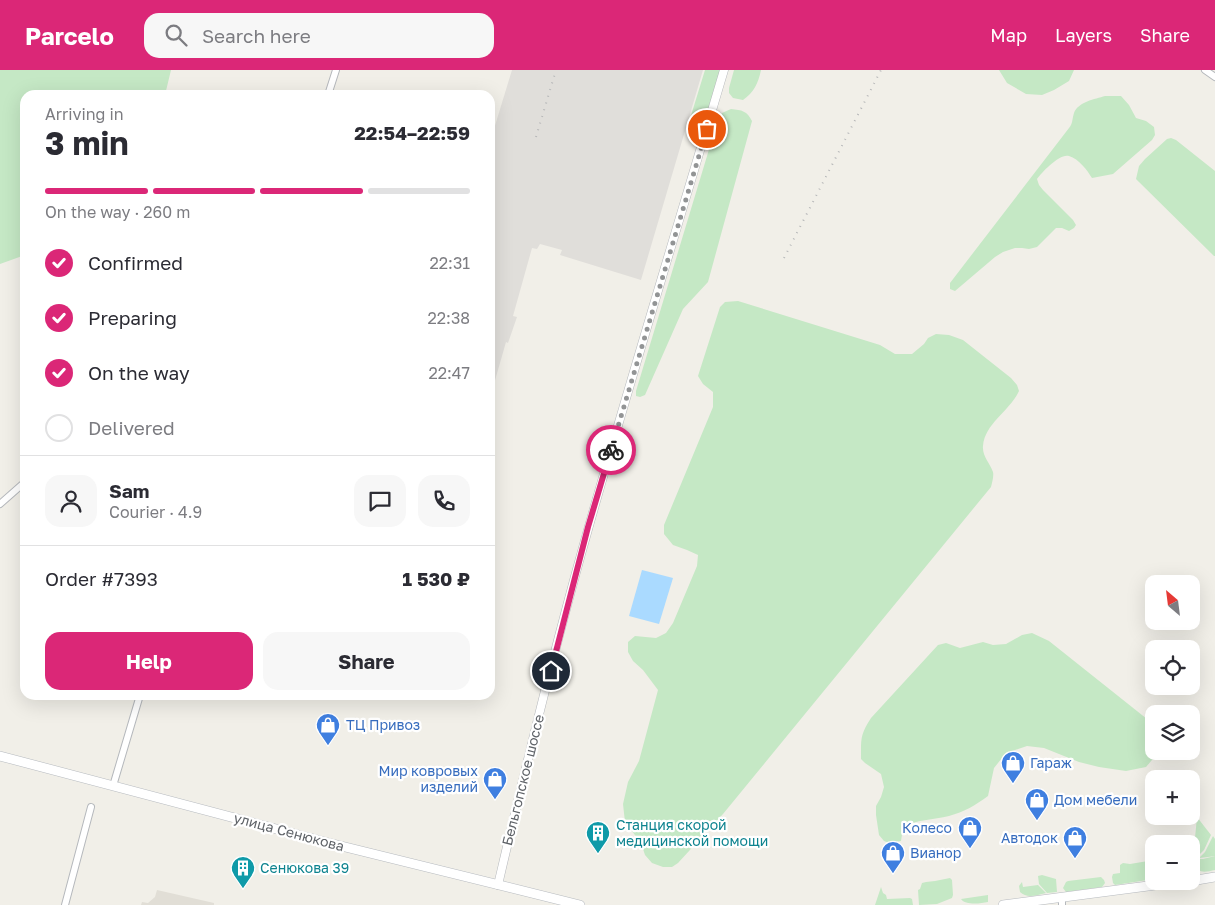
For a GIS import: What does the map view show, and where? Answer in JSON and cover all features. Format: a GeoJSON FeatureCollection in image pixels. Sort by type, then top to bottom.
{"type":"FeatureCollection","features":[{"type":"Feature","properties":{"kind":"main road","name":"улица Сенюкова"},"geometry":{"type":"LineString","coordinates":[[0,756],[339,845],[580,905]]}},
{"type":"Feature","properties":{"kind":"main road"},"geometry":{"type":"LineString","coordinates":[[1200,880],[1215,877]]}},
{"type":"Feature","properties":{"kind":"main road"},"geometry":{"type":"LineString","coordinates":[[1004,905],[1062,901],[1145,888]]}},
{"type":"Feature","properties":{"kind":"street"},"geometry":{"type":"LineString","coordinates":[[330,90],[336,70]]}},
{"type":"Feature","properties":{"kind":"street","name":"Бельгопское шоссе"},"geometry":{"type":"LineString","coordinates":[[498,885],[538,717],[588,527],[724,70]]}},
{"type":"Feature","properties":{"kind":"street"},"geometry":{"type":"LineString","coordinates":[[1205,70],[1215,77]]}},
{"type":"Feature","properties":{"kind":"street"},"geometry":{"type":"LineString","coordinates":[[0,504],[20,486]]}},
{"type":"Feature","properties":{"kind":"street"},"geometry":{"type":"LineString","coordinates":[[114,786],[139,700]]}},
{"type":"Feature","properties":{"kind":"street"},"geometry":{"type":"LineString","coordinates":[[64,905],[91,807]]}},
{"type":"Feature","properties":{"kind":"shaded area"},"geometry":{"type":"Polygon","coordinates":[[[512,70],[703,70],[641,280],[560,255],[562,250],[540,244],[537,249],[532,248],[513,316],[517,317],[508,343],[506,342],[495,380],[495,126],[512,70]]]}},
{"type":"Feature","properties":{"kind":"shaded area"},"geometry":{"type":"Polygon","coordinates":[[[157,890],[214,903],[214,905],[141,905],[142,902],[148,903],[155,897],[157,890]]]}},
{"type":"Feature","properties":{"kind":"green space"},"geometry":{"type":"Polygon","coordinates":[[[0,70],[171,70],[166,90],[20,90],[20,257],[0,264],[0,70]]]}},
{"type":"Feature","properties":{"kind":"green space"},"geometry":{"type":"Polygon","coordinates":[[[705,70],[721,70],[705,120],[701,128],[695,132],[690,129],[689,122],[705,70]]]}},
{"type":"Feature","properties":{"kind":"green space"},"geometry":{"type":"Polygon","coordinates":[[[734,70],[761,70],[755,87],[743,100],[733,98],[729,93],[734,70]]]}},
{"type":"Feature","properties":{"kind":"green space"},"geometry":{"type":"Polygon","coordinates":[[[999,70],[1074,70],[1069,81],[1042,95],[1026,94],[1007,83],[999,70]]]}},
{"type":"Feature","properties":{"kind":"green space"},"geometry":{"type":"Polygon","coordinates":[[[1105,96],[1121,96],[1129,105],[1136,118],[1146,121],[1154,127],[1155,135],[1152,140],[1113,174],[1092,178],[1073,157],[1065,156],[1056,160],[1037,179],[1043,190],[1073,220],[1076,225],[1074,228],[1069,231],[1056,228],[1037,247],[1029,249],[1015,248],[1003,252],[955,291],[950,289],[950,283],[1069,128],[1076,109],[1087,102],[1105,96]]]}},
{"type":"Feature","properties":{"kind":"green space"},"geometry":{"type":"Polygon","coordinates":[[[731,109],[744,112],[752,121],[708,282],[683,309],[645,395],[636,396],[717,123],[722,113],[731,109]]]}},
{"type":"Feature","properties":{"kind":"green space"},"geometry":{"type":"Polygon","coordinates":[[[1171,138],[1215,171],[1215,256],[1136,179],[1139,166],[1167,139],[1171,138]]]}},
{"type":"Feature","properties":{"kind":"green space"},"geometry":{"type":"Polygon","coordinates":[[[738,301],[880,345],[895,354],[912,354],[928,338],[936,334],[949,335],[963,340],[1011,378],[1019,391],[1010,405],[993,424],[985,438],[984,453],[993,474],[991,487],[723,814],[678,863],[672,867],[663,867],[652,863],[645,855],[641,843],[625,822],[623,804],[628,782],[639,761],[658,690],[643,670],[633,661],[628,652],[628,642],[635,636],[656,638],[666,633],[673,623],[697,566],[698,555],[673,545],[664,534],[664,525],[713,407],[713,392],[703,384],[698,376],[720,307],[725,302],[738,301]]]}},
{"type":"Feature","properties":{"kind":"green space"},"geometry":{"type":"Polygon","coordinates":[[[1032,633],[1049,641],[1145,717],[1145,760],[1152,760],[1146,767],[1126,771],[1079,762],[1044,748],[1027,746],[1006,753],[994,768],[988,796],[979,802],[954,814],[908,825],[903,828],[901,841],[889,843],[884,841],[879,835],[876,815],[876,806],[884,787],[881,774],[861,759],[862,737],[871,718],[938,645],[946,643],[960,648],[983,642],[993,645],[1006,644],[1022,635],[1032,633]]]}},
{"type":"Feature","properties":{"kind":"green space"},"geometry":{"type":"Polygon","coordinates":[[[1200,821],[1211,835],[1200,854],[1200,835],[1195,835],[1196,825],[1200,825],[1200,821]]]}},
{"type":"Feature","properties":{"kind":"green space"},"geometry":{"type":"Polygon","coordinates":[[[1213,836],[1215,839],[1215,856],[1200,858],[1213,836]]]}},
{"type":"Feature","properties":{"kind":"green space"},"geometry":{"type":"Polygon","coordinates":[[[1215,856],[1215,870],[1200,871],[1200,859],[1215,856]]]}},
{"type":"Feature","properties":{"kind":"green space"},"geometry":{"type":"Polygon","coordinates":[[[1145,862],[1145,880],[1115,885],[1113,883],[1113,874],[1120,873],[1120,865],[1123,863],[1145,862]]]}},
{"type":"Feature","properties":{"kind":"green space"},"geometry":{"type":"Polygon","coordinates":[[[1042,875],[1056,879],[1057,892],[1047,893],[1039,884],[1038,876],[1042,875]]]}},
{"type":"Feature","properties":{"kind":"green space"},"geometry":{"type":"Polygon","coordinates":[[[1101,877],[1105,883],[1102,887],[1066,892],[1063,888],[1068,881],[1101,877]]]}},
{"type":"Feature","properties":{"kind":"green space"},"geometry":{"type":"Polygon","coordinates":[[[950,878],[952,880],[952,898],[937,904],[919,905],[918,890],[922,883],[950,878]]]}},
{"type":"Feature","properties":{"kind":"green space"},"geometry":{"type":"Polygon","coordinates":[[[1022,882],[1023,887],[1038,885],[1046,893],[1032,896],[1023,894],[1020,892],[1019,886],[1022,882]]]}},
{"type":"Feature","properties":{"kind":"green space"},"geometry":{"type":"Polygon","coordinates":[[[881,887],[887,899],[910,898],[913,905],[875,905],[881,887]]]}},
{"type":"Feature","properties":{"kind":"green space"},"geometry":{"type":"Polygon","coordinates":[[[988,895],[988,902],[984,903],[969,903],[961,899],[988,895]]]}},
{"type":"Feature","properties":{"kind":"water"},"geometry":{"type":"Polygon","coordinates":[[[642,570],[673,578],[659,624],[629,616],[642,570]]]}},
{"type":"Feature","properties":{"kind":"railway"},"geometry":{"type":"LineString","coordinates":[[536,137],[556,70]]}},
{"type":"Feature","properties":{"kind":"railway"},"geometry":{"type":"LineString","coordinates":[[784,258],[881,70]]}},
{"type":"Feature","properties":{"kind":"way so far"},"geometry":{"type":"LineString","coordinates":[[611,450],[707,129]]}},
{"type":"Feature","properties":{"kind":"place","name":"ТЦ Привоз"},"geometry":{"type":"Point","coordinates":[328,746]}},
{"type":"Feature","properties":{"kind":"place","name":"Гараж"},"geometry":{"type":"Point","coordinates":[1013,784]}},
{"type":"Feature","properties":{"kind":"place","name":"Мир ковровых изделий"},"geometry":{"type":"Point","coordinates":[495,800]}},
{"type":"Feature","properties":{"kind":"place","name":"Дом мебели"},"geometry":{"type":"Point","coordinates":[1037,821]}},
{"type":"Feature","properties":{"kind":"place","name":"Колесо"},"geometry":{"type":"Point","coordinates":[970,849]}},
{"type":"Feature","properties":{"kind":"place","name":"Станция скорой медицинской помощи"},"geometry":{"type":"Point","coordinates":[598,854]}},
{"type":"Feature","properties":{"kind":"place","name":"Автодок"},"geometry":{"type":"Point","coordinates":[1075,859]}},
{"type":"Feature","properties":{"kind":"place","name":"Вианор"},"geometry":{"type":"Point","coordinates":[893,874]}},
{"type":"Feature","properties":{"kind":"place","name":"Сенюкова 39"},"geometry":{"type":"Point","coordinates":[243,889]}},
{"type":"Feature","properties":{"kind":"route"},"geometry":{"type":"LineString","coordinates":[[551,671],[588,527],[611,450]]}}]}
